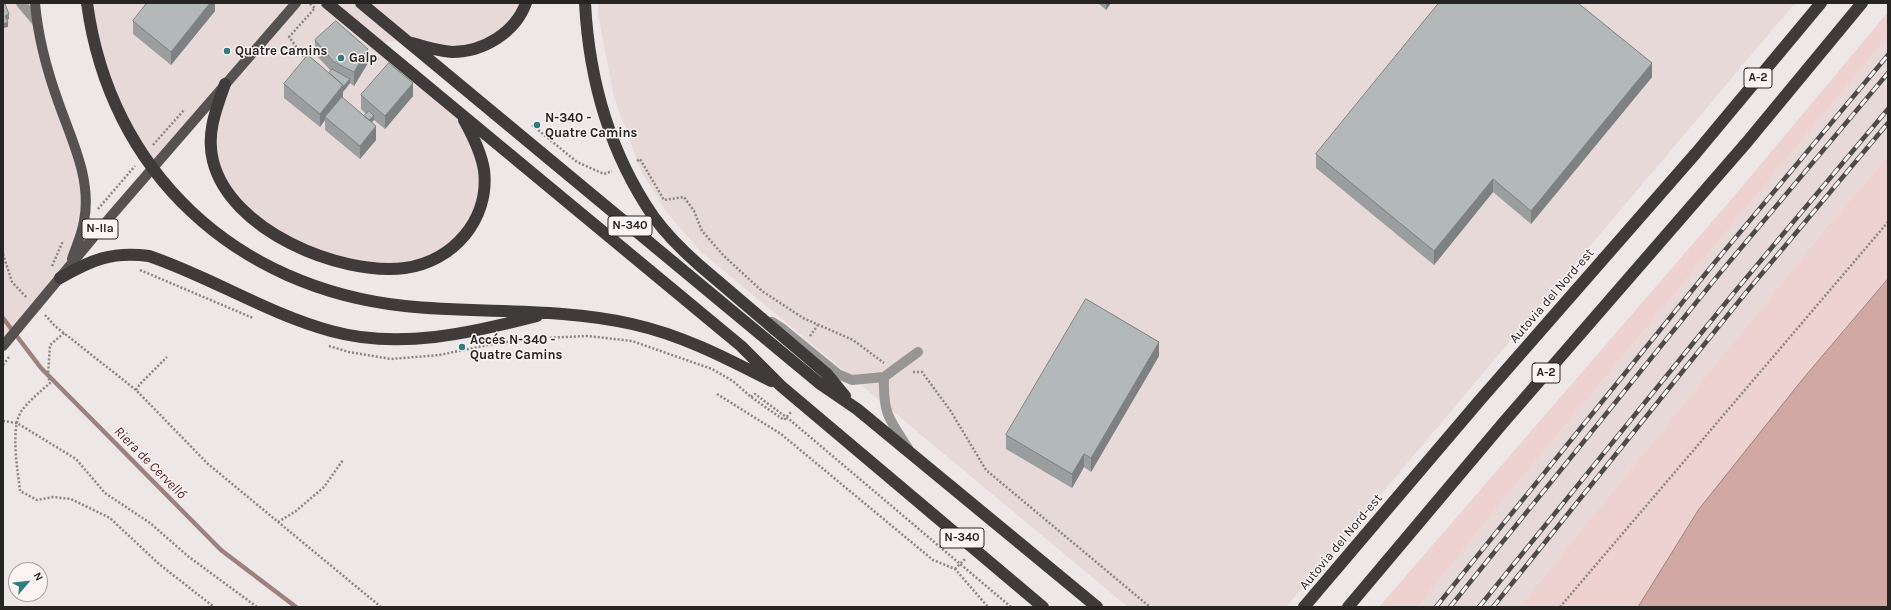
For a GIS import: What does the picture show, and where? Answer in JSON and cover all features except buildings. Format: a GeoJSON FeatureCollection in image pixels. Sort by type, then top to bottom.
{"type":"FeatureCollection","features":[{"type":"Feature","properties":{"kind":"highway"},"geometry":{"type":"LineString","coordinates":[[87,3],[96,54],[107,86],[119,115],[147,161],[175,196],[197,217],[234,246],[278,272],[340,294],[372,301],[436,309],[551,313],[602,318],[659,331],[705,348],[781,386]]}},
{"type":"Feature","properties":{"kind":"highway","name":"N-340"},"geometry":{"type":"LineString","coordinates":[[327,3],[741,346],[781,386],[1043,607]]}},
{"type":"Feature","properties":{"kind":"highway","name":"N-340"},"geometry":{"type":"LineString","coordinates":[[361,3],[819,383],[857,409],[1097,607]]}},
{"type":"Feature","properties":{"kind":"highway"},"geometry":{"type":"LineString","coordinates":[[406,40],[427,48],[451,52],[468,51],[482,47],[496,40],[508,30],[518,18],[526,3]]}},
{"type":"Feature","properties":{"kind":"highway"},"geometry":{"type":"LineString","coordinates":[[585,3],[591,58],[597,92],[605,119],[627,170],[654,216],[667,233],[699,265],[827,374],[857,409]]}},
{"type":"Feature","properties":{"kind":"highway","name":"Autovia del Nord-est"},"geometry":{"type":"LineString","coordinates":[[1304,607],[1480,400],[1696,153],[1820,3]]}},
{"type":"Feature","properties":{"kind":"highway","name":"A-2"},"geometry":{"type":"LineString","coordinates":[[1348,607],[1503,423],[1748,142],[1862,3]]}},
{"type":"Feature","properties":{"kind":"highway"},"geometry":{"type":"LineString","coordinates":[[225,84],[217,106],[212,128],[211,142],[213,159],[224,186],[233,200],[255,221],[277,235],[311,252],[350,264],[371,268],[401,268],[421,264],[450,250],[463,238],[472,226],[479,211],[483,192],[484,171],[480,152],[459,112]]}},
{"type":"Feature","properties":{"kind":"highway"},"geometry":{"type":"LineString","coordinates":[[60,278],[83,265],[107,256],[122,254],[149,256],[314,326],[351,336],[384,340],[422,338],[457,333],[551,313]]}},
{"type":"Feature","properties":{"kind":"main road"},"geometry":{"type":"LineString","coordinates":[[35,3],[37,22],[50,77],[77,154],[85,188],[84,221],[70,264]]}},
{"type":"Feature","properties":{"kind":"main road","name":"N-IIa"},"geometry":{"type":"LineString","coordinates":[[60,278],[70,264],[296,3]]}},
{"type":"Feature","properties":{"kind":"main road"},"geometry":{"type":"LineString","coordinates":[[3,346],[60,278]]}},
{"type":"Feature","properties":{"kind":"lane"},"geometry":{"type":"LineString","coordinates":[[20,3],[37,22]]}},
{"type":"Feature","properties":{"kind":"lane"},"geometry":{"type":"LineString","coordinates":[[745,305],[783,329],[845,378],[856,380],[884,377],[918,352]]}},
{"type":"Feature","properties":{"kind":"lane"},"geometry":{"type":"LineString","coordinates":[[884,377],[883,400],[886,410],[890,421],[912,454]]}},
{"type":"Feature","properties":{"kind":"path"},"geometry":{"type":"LineString","coordinates":[[309,3],[315,8],[289,37],[310,65]]}},
{"type":"Feature","properties":{"kind":"path"},"geometry":{"type":"LineString","coordinates":[[532,125],[577,162],[604,174]]}},
{"type":"Feature","properties":{"kind":"path"},"geometry":{"type":"LineString","coordinates":[[640,159],[664,200],[684,196],[694,211],[702,231],[724,256],[762,291],[803,318],[853,340],[894,370],[922,372],[950,410],[986,470],[1150,607]]}},
{"type":"Feature","properties":{"kind":"path"},"geometry":{"type":"LineString","coordinates":[[636,160],[638,165]]}},
{"type":"Feature","properties":{"kind":"path"},"geometry":{"type":"LineString","coordinates":[[652,189],[656,186]]}},
{"type":"Feature","properties":{"kind":"path"},"geometry":{"type":"LineString","coordinates":[[1560,607],[1888,222]]}},
{"type":"Feature","properties":{"kind":"path"},"geometry":{"type":"LineString","coordinates":[[53,265],[64,239]]}},
{"type":"Feature","properties":{"kind":"path"},"geometry":{"type":"LineString","coordinates":[[3,254],[12,282],[28,299]]}},
{"type":"Feature","properties":{"kind":"path"},"geometry":{"type":"LineString","coordinates":[[39,310],[64,333],[136,390],[208,464],[381,607]]}},
{"type":"Feature","properties":{"kind":"path"},"geometry":{"type":"LineString","coordinates":[[807,338],[818,325]]}},
{"type":"Feature","properties":{"kind":"path"},"geometry":{"type":"LineString","coordinates":[[64,333],[50,345],[48,376],[50,383],[22,410],[17,423],[16,455],[20,491],[37,500],[53,497],[71,498],[110,518],[159,564],[214,607]]}},
{"type":"Feature","properties":{"kind":"path"},"geometry":{"type":"LineString","coordinates":[[136,390],[167,357]]}},
{"type":"Feature","properties":{"kind":"path"},"geometry":{"type":"LineString","coordinates":[[717,394],[781,434],[933,560],[955,569],[988,607]]}},
{"type":"Feature","properties":{"kind":"path"},"geometry":{"type":"LineString","coordinates":[[784,420],[751,398],[755,394],[790,420],[1011,607]]}},
{"type":"Feature","properties":{"kind":"path"},"geometry":{"type":"LineString","coordinates":[[3,421],[17,423],[44,438],[76,459],[106,493],[150,523],[188,557],[257,607]]}},
{"type":"Feature","properties":{"kind":"path"},"geometry":{"type":"LineString","coordinates":[[278,522],[296,511],[324,487],[343,460]]}},
{"type":"Feature","properties":{"kind":"shaded area"},"geometry":{"type":"Polygon","coordinates":[[[3,3],[35,3],[37,22],[69,130],[85,204],[70,264],[3,343],[3,3]]]}},
{"type":"Feature","properties":{"kind":"shaded area"},"geometry":{"type":"Polygon","coordinates":[[[87,3],[526,3],[518,18],[468,51],[406,40],[376,43],[459,112],[472,135],[483,192],[463,238],[406,268],[329,258],[242,210],[213,159],[225,86],[153,167],[119,115],[87,3]]]}},
{"type":"Feature","properties":{"kind":"shaded area"},"geometry":{"type":"Polygon","coordinates":[[[598,3],[1795,3],[1286,607],[1128,607],[700,251],[668,214],[641,171],[614,97],[598,14],[598,3]]]}},
{"type":"Feature","properties":{"kind":"shaded area"},"geometry":{"type":"Polygon","coordinates":[[[1888,12],[1888,37],[1501,503],[1418,607],[1379,607],[1735,195],[1888,12]]]}},
{"type":"Feature","properties":{"kind":"shaded area"},"geometry":{"type":"Polygon","coordinates":[[[1888,37],[1888,156],[1825,229],[1519,607],[1418,607],[1501,503],[1888,37]]]}},
{"type":"Feature","properties":{"kind":"shaded area"},"geometry":{"type":"Polygon","coordinates":[[[1888,156],[1888,279],[1802,380],[1699,509],[1638,607],[1519,607],[1825,229],[1888,156]]]}},
{"type":"Feature","properties":{"kind":"shaded area"},"geometry":{"type":"Polygon","coordinates":[[[1888,279],[1888,607],[1638,607],[1699,509],[1802,380],[1888,279]]]}},
{"type":"Feature","properties":{"kind":"waterway","name":"Riera de Cervelló"},"geometry":{"type":"LineString","coordinates":[[3,318],[41,368],[221,550],[296,607]]}},
{"type":"Feature","properties":{"kind":"railway"},"geometry":{"type":"LineString","coordinates":[[1436,607],[1711,267],[1888,55]]}},
{"type":"Feature","properties":{"kind":"railway"},"geometry":{"type":"LineString","coordinates":[[1450,607],[1720,273],[1888,73]]}},
{"type":"Feature","properties":{"kind":"railway"},"geometry":{"type":"LineString","coordinates":[[1479,607],[1737,289],[1888,109]]}},
{"type":"Feature","properties":{"kind":"railway"},"geometry":{"type":"LineString","coordinates":[[1493,607],[1744,295],[1888,123]]}},
{"type":"Feature","properties":{"kind":"place","name":"Quatre Camins"},"geometry":{"type":"Point","coordinates":[227,51]}},
{"type":"Feature","properties":{"kind":"place","name":"Galp"},"geometry":{"type":"Point","coordinates":[341,58]}},
{"type":"Feature","properties":{"kind":"place","name":"N-340 - Quatre Camins"},"geometry":{"type":"Point","coordinates":[537,125]}},
{"type":"Feature","properties":{"kind":"place","name":"Accés N-340 - Quatre Camins"},"geometry":{"type":"Point","coordinates":[462,347]}}]}
